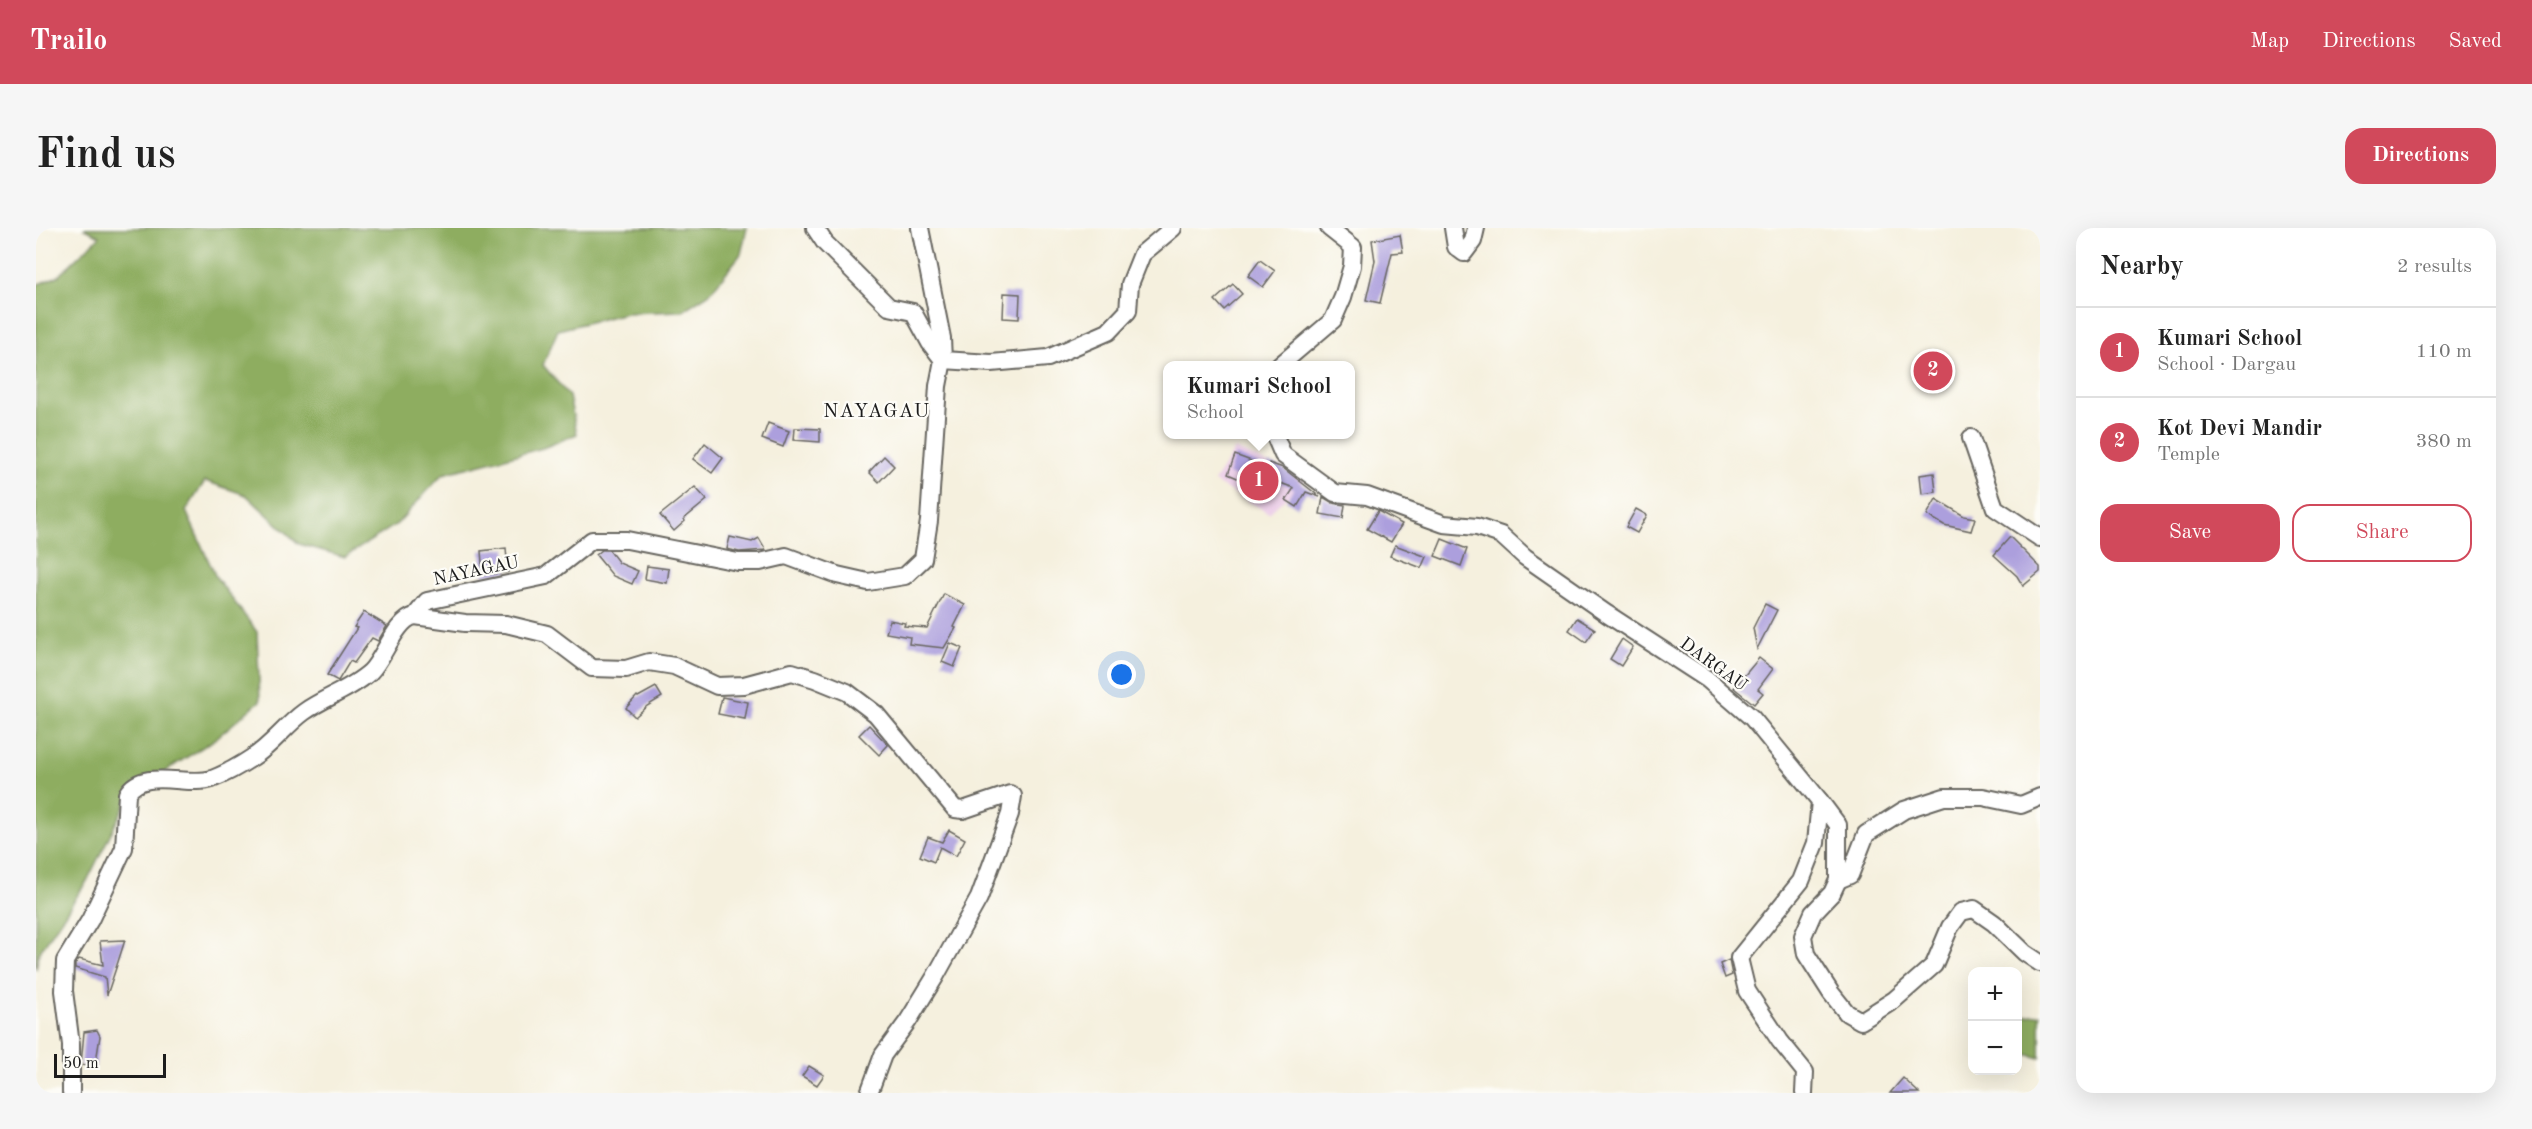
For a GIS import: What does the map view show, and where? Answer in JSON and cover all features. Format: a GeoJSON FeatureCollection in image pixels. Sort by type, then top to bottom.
{"type":"FeatureCollection","features":[{"type":"Feature","properties":{"kind":"street"},"geometry":{"type":"LineString","coordinates":[[814,228],[825,243],[889,307],[913,312],[930,343],[943,360],[991,363],[1048,358],[1108,332],[1128,311],[1130,284],[1142,254],[1173,228]]}},
{"type":"Feature","properties":{"kind":"street","name":"NAYAGAU"},"geometry":{"type":"LineString","coordinates":[[71,1093],[71,1045],[64,991],[65,961],[90,920],[124,848],[127,794],[131,787],[142,781],[211,779],[253,757],[305,712],[344,692],[371,671],[394,635],[410,617],[415,616],[427,601],[546,576],[592,540],[627,540],[738,562],[760,562],[786,556],[837,575],[868,582],[905,576],[923,559],[929,522],[938,386],[943,360],[942,338],[920,228]]}},
{"type":"Feature","properties":{"kind":"street"},"geometry":{"type":"LineString","coordinates":[[1285,361],[1333,320],[1343,297],[1352,266],[1353,248],[1329,228]]}},
{"type":"Feature","properties":{"kind":"street"},"geometry":{"type":"LineString","coordinates":[[1453,228],[1456,247],[1464,253],[1473,241],[1476,228]]}},
{"type":"Feature","properties":{"kind":"street"},"geometry":{"type":"LineString","coordinates":[[1971,438],[1995,508],[2040,538]]}},
{"type":"Feature","properties":{"kind":"street","name":"DARGAU"},"geometry":{"type":"LineString","coordinates":[[1276,439],[1283,455],[1335,493],[1367,496],[1444,524],[1477,527],[1501,535],[1525,557],[1707,679],[1752,717],[1838,825],[1838,880]]}},
{"type":"Feature","properties":{"kind":"street"},"geometry":{"type":"LineString","coordinates":[[415,616],[506,624],[547,634],[592,668],[626,669],[649,662],[674,666],[717,686],[744,685],[792,672],[847,692],[876,714],[955,809],[963,810],[1010,794],[1014,800],[992,868],[979,898],[930,986],[883,1055],[869,1093]]}},
{"type":"Feature","properties":{"kind":"street"},"geometry":{"type":"LineString","coordinates":[[2040,797],[2021,805],[1983,796],[1944,797],[1904,810],[1866,834],[1850,875],[1838,880],[1832,894],[1813,913],[1803,936],[1806,954],[1842,1007],[1847,1013],[1861,1021],[1894,1000],[1934,965],[1950,927],[1961,912],[1974,909],[1994,922],[2025,953],[2040,963]]}},
{"type":"Feature","properties":{"kind":"street"},"geometry":{"type":"LineString","coordinates":[[1804,1093],[1805,1072],[1780,1041],[1747,991],[1739,958],[1801,881],[1816,843],[1820,801]]}},
{"type":"Feature","properties":{"kind":"shaded area"},"geometry":{"type":"Polygon","coordinates":[[[1235,449],[1305,480],[1269,513],[1214,482],[1235,449]]]}},
{"type":"Feature","properties":{"kind":"green space"},"geometry":{"type":"Polygon","coordinates":[[[83,228],[747,228],[741,254],[710,293],[682,311],[626,313],[558,330],[543,365],[569,396],[577,434],[543,448],[443,474],[397,524],[345,557],[299,544],[246,495],[205,481],[186,511],[216,577],[257,632],[260,701],[214,740],[131,793],[87,881],[39,953],[36,970],[36,285],[58,276],[100,236],[83,228]]]}},
{"type":"Feature","properties":{"kind":"green space"},"geometry":{"type":"Polygon","coordinates":[[[2040,1014],[2040,1058],[2022,1053],[2022,1016],[2040,1014]]]}},
{"type":"Feature","properties":{"kind":"building"},"geometry":{"type":"Polygon","coordinates":[[[1400,235],[1403,252],[1392,253],[1380,303],[1366,300],[1375,261],[1372,240],[1400,235]]]}},
{"type":"Feature","properties":{"kind":"building"},"geometry":{"type":"Polygon","coordinates":[[[1260,260],[1275,271],[1263,287],[1248,276],[1260,260]]]}},
{"type":"Feature","properties":{"kind":"building"},"geometry":{"type":"Polygon","coordinates":[[[1233,284],[1242,294],[1224,310],[1215,300],[1233,284]]]}},
{"type":"Feature","properties":{"kind":"building"},"geometry":{"type":"Polygon","coordinates":[[[1004,293],[1020,294],[1019,319],[1003,318],[1004,293]]]}},
{"type":"Feature","properties":{"kind":"building"},"geometry":{"type":"Polygon","coordinates":[[[768,423],[789,431],[783,447],[762,439],[768,423]]]}},
{"type":"Feature","properties":{"kind":"building"},"geometry":{"type":"Polygon","coordinates":[[[795,428],[820,429],[820,442],[794,440],[795,428]]]}},
{"type":"Feature","properties":{"kind":"building"},"geometry":{"type":"Polygon","coordinates":[[[705,443],[723,458],[712,473],[693,459],[705,443]]]}},
{"type":"Feature","properties":{"kind":"building"},"geometry":{"type":"Polygon","coordinates":[[[1235,455],[1262,465],[1254,485],[1228,474],[1235,455]]]}},
{"type":"Feature","properties":{"kind":"building"},"geometry":{"type":"Polygon","coordinates":[[[884,456],[894,466],[879,482],[869,472],[884,456]]]}},
{"type":"Feature","properties":{"kind":"building"},"geometry":{"type":"Polygon","coordinates":[[[1269,463],[1283,468],[1320,497],[1306,492],[1297,507],[1286,500],[1294,488],[1264,477],[1269,463]]]}},
{"type":"Feature","properties":{"kind":"building"},"geometry":{"type":"Polygon","coordinates":[[[1934,473],[1936,492],[1922,494],[1920,475],[1934,473]]]}},
{"type":"Feature","properties":{"kind":"building"},"geometry":{"type":"Polygon","coordinates":[[[695,487],[707,500],[684,519],[685,521],[674,531],[660,515],[695,487]]]}},
{"type":"Feature","properties":{"kind":"building"},"geometry":{"type":"Polygon","coordinates":[[[1323,497],[1333,503],[1345,505],[1343,518],[1320,514],[1323,497]]]}},
{"type":"Feature","properties":{"kind":"building"},"geometry":{"type":"Polygon","coordinates":[[[1936,499],[1964,516],[1975,518],[1971,531],[1944,525],[1927,515],[1936,499]]]}},
{"type":"Feature","properties":{"kind":"building"},"geometry":{"type":"Polygon","coordinates":[[[1636,509],[1647,515],[1637,533],[1626,527],[1636,509]]]}},
{"type":"Feature","properties":{"kind":"building"},"geometry":{"type":"Polygon","coordinates":[[[1378,511],[1402,524],[1391,542],[1367,529],[1378,511]]]}},
{"type":"Feature","properties":{"kind":"building"},"geometry":{"type":"Polygon","coordinates":[[[730,537],[752,542],[759,538],[766,550],[739,552],[727,549],[730,537]]]}},
{"type":"Feature","properties":{"kind":"building"},"geometry":{"type":"Polygon","coordinates":[[[2010,537],[2040,567],[2040,572],[2023,586],[2017,576],[1994,555],[2010,537]]]}},
{"type":"Feature","properties":{"kind":"building"},"geometry":{"type":"Polygon","coordinates":[[[1442,539],[1467,549],[1461,566],[1435,556],[1442,539]]]}},
{"type":"Feature","properties":{"kind":"building"},"geometry":{"type":"Polygon","coordinates":[[[1395,545],[1427,557],[1422,568],[1390,556],[1395,545]]]}},
{"type":"Feature","properties":{"kind":"building"},"geometry":{"type":"Polygon","coordinates":[[[506,548],[508,572],[483,575],[481,551],[506,548]]]}},
{"type":"Feature","properties":{"kind":"building"},"geometry":{"type":"Polygon","coordinates":[[[602,550],[609,550],[619,563],[638,571],[632,584],[613,576],[596,555],[602,550]]]}},
{"type":"Feature","properties":{"kind":"building"},"geometry":{"type":"Polygon","coordinates":[[[647,566],[669,569],[667,583],[645,579],[647,566]]]}},
{"type":"Feature","properties":{"kind":"building"},"geometry":{"type":"Polygon","coordinates":[[[944,594],[965,605],[954,627],[956,628],[944,648],[909,644],[910,637],[886,633],[890,620],[905,623],[904,626],[927,628],[944,594]]]}},
{"type":"Feature","properties":{"kind":"building"},"geometry":{"type":"Polygon","coordinates":[[[1765,604],[1777,610],[1757,649],[1753,628],[1765,604]]]}},
{"type":"Feature","properties":{"kind":"building"},"geometry":{"type":"Polygon","coordinates":[[[364,612],[387,626],[378,641],[372,638],[354,663],[350,661],[338,681],[327,675],[357,628],[354,627],[364,612]]]}},
{"type":"Feature","properties":{"kind":"building"},"geometry":{"type":"Polygon","coordinates":[[[1577,618],[1595,629],[1586,642],[1569,630],[1577,618]]]}},
{"type":"Feature","properties":{"kind":"building"},"geometry":{"type":"Polygon","coordinates":[[[1622,639],[1633,647],[1621,666],[1610,659],[1622,639]]]}},
{"type":"Feature","properties":{"kind":"building"},"geometry":{"type":"Polygon","coordinates":[[[950,643],[962,648],[954,667],[942,662],[950,643]]]}},
{"type":"Feature","properties":{"kind":"building"},"geometry":{"type":"Polygon","coordinates":[[[1759,658],[1773,669],[1758,689],[1763,693],[1754,704],[1734,688],[1759,658]]]}},
{"type":"Feature","properties":{"kind":"building"},"geometry":{"type":"Polygon","coordinates":[[[656,687],[662,697],[635,717],[626,708],[637,696],[656,687]]]}},
{"type":"Feature","properties":{"kind":"building"},"geometry":{"type":"Polygon","coordinates":[[[722,697],[748,702],[745,719],[718,714],[722,697]]]}},
{"type":"Feature","properties":{"kind":"building"},"geometry":{"type":"Polygon","coordinates":[[[869,725],[888,745],[879,755],[859,735],[869,725]]]}},
{"type":"Feature","properties":{"kind":"building"},"geometry":{"type":"Polygon","coordinates":[[[949,830],[965,839],[956,856],[940,847],[934,862],[920,856],[928,837],[942,842],[949,830]]]}},
{"type":"Feature","properties":{"kind":"building"},"geometry":{"type":"Polygon","coordinates":[[[125,940],[107,995],[105,977],[75,968],[75,964],[79,959],[103,965],[100,941],[125,940]]]}},
{"type":"Feature","properties":{"kind":"building"},"geometry":{"type":"Polygon","coordinates":[[[1729,960],[1732,975],[1725,978],[1720,964],[1729,960]]]}},
{"type":"Feature","properties":{"kind":"building"},"geometry":{"type":"Polygon","coordinates":[[[97,1030],[100,1036],[95,1068],[81,1065],[84,1032],[97,1030]]]}},
{"type":"Feature","properties":{"kind":"building"},"geometry":{"type":"Polygon","coordinates":[[[809,1066],[824,1075],[817,1085],[802,1076],[809,1066]]]}},
{"type":"Feature","properties":{"kind":"building"},"geometry":{"type":"Polygon","coordinates":[[[1903,1078],[1919,1093],[1890,1093],[1903,1078]]]}},
{"type":"Feature","properties":{"kind":"place","name":"Kot Devi Mandir"},"geometry":{"type":"Point","coordinates":[1933,371]}},
{"type":"Feature","properties":{"kind":"place","name":"Kumari School"},"geometry":{"type":"Point","coordinates":[1259,481]}},
{"type":"Feature","properties":{"kind":"district","name":"NAYAGAU"},"geometry":{"type":"Point","coordinates":[877,410]}}]}
